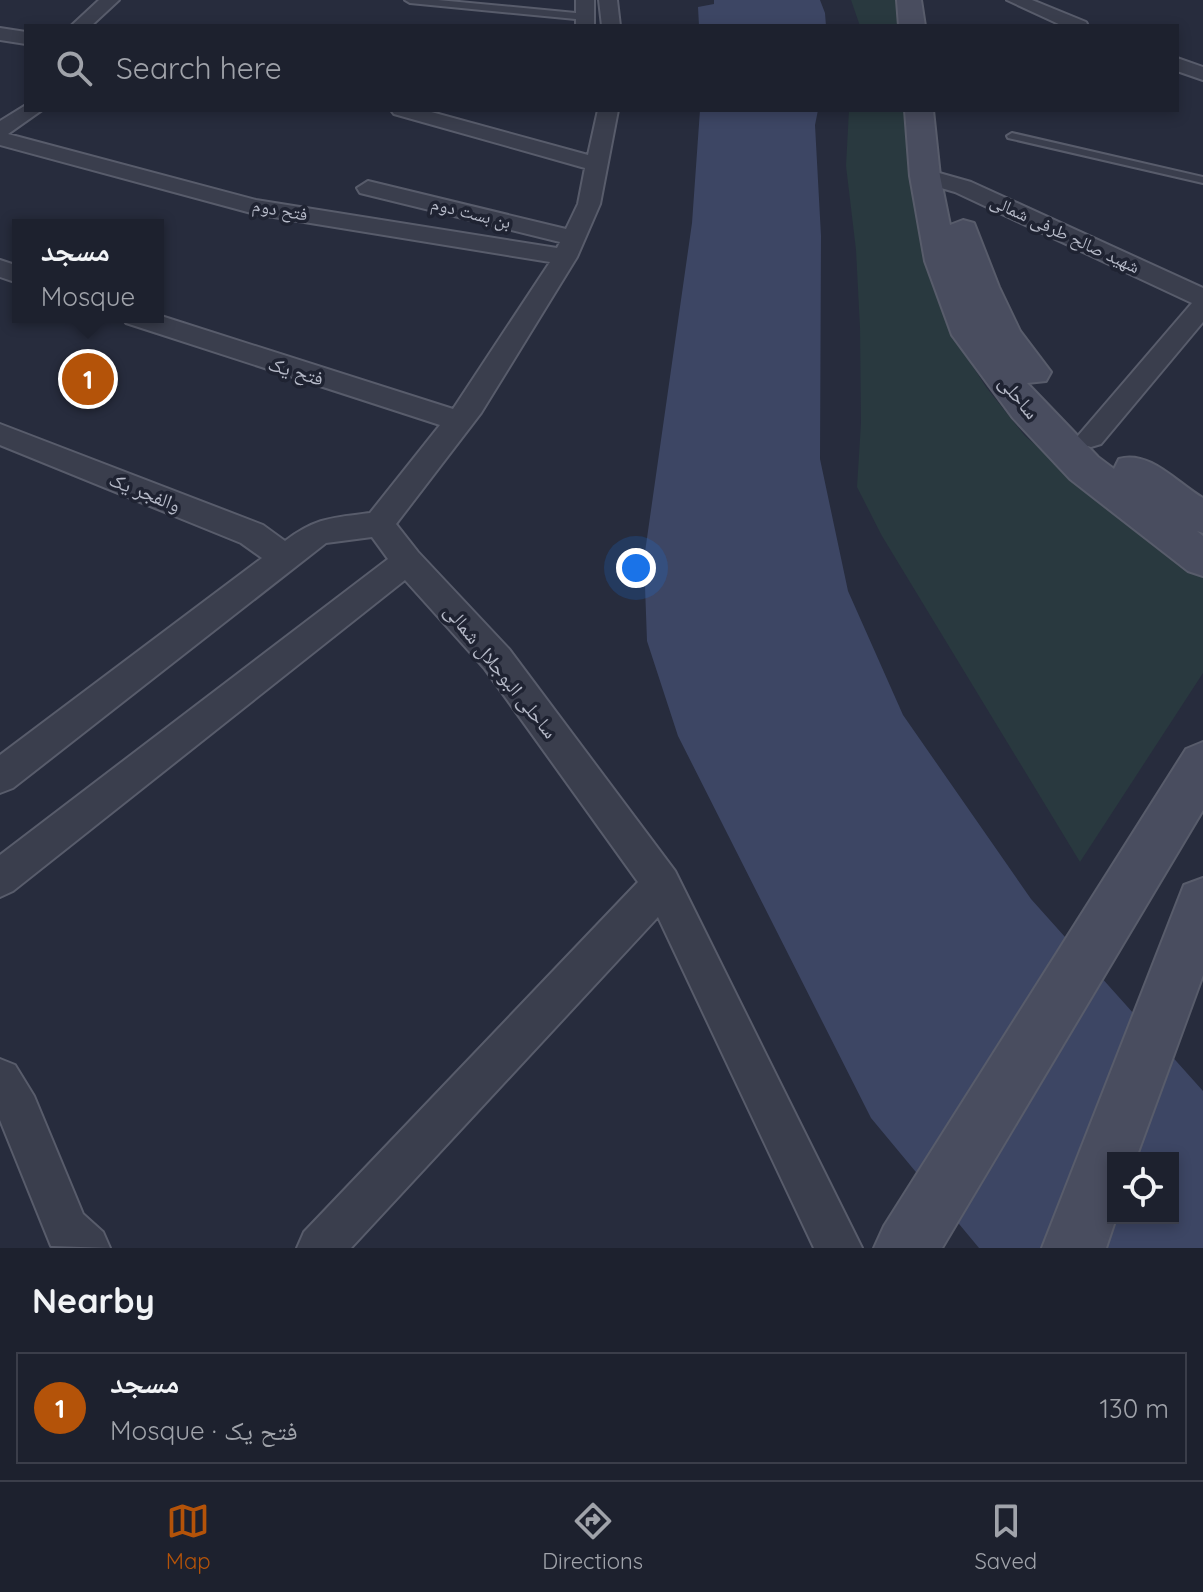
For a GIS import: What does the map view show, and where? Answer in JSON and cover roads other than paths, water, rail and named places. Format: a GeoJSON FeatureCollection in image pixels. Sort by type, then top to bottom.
{"type":"FeatureCollection","features":[{"type":"Feature","properties":{"kind":"main road"},"geometry":{"type":"LineString","coordinates":[[909,0],[912,24]]}},
{"type":"Feature","properties":{"kind":"main road","name":"ساحلی"},"geometry":{"type":"LineString","coordinates":[[919,112],[925,176],[941,261],[964,327],[1026,408],[1084,468],[1203,559]]}},
{"type":"Feature","properties":{"kind":"main road","name":"ساحلی"},"geometry":{"type":"LineString","coordinates":[[925,176],[963,229],[982,287],[1005,336],[1091,437],[1168,497],[1203,517]]}},
{"type":"Feature","properties":{"kind":"main road"},"geometry":{"type":"LineString","coordinates":[[906,1248],[1203,765]]}},
{"type":"Feature","properties":{"kind":"main road"},"geometry":{"type":"LineString","coordinates":[[1074,1248],[1203,904]]}},
{"type":"Feature","properties":{"kind":"street"},"geometry":{"type":"LineString","coordinates":[[82,24],[110,0]]}},
{"type":"Feature","properties":{"kind":"street"},"geometry":{"type":"LineString","coordinates":[[608,0],[611,24]]}},
{"type":"Feature","properties":{"kind":"street"},"geometry":{"type":"LineString","coordinates":[[1016,0],[1074,24]]}},
{"type":"Feature","properties":{"kind":"street"},"geometry":{"type":"LineString","coordinates":[[0,34],[24,38]]}},
{"type":"Feature","properties":{"kind":"street"},"geometry":{"type":"LineString","coordinates":[[1179,65],[1203,74]]}},
{"type":"Feature","properties":{"kind":"street"},"geometry":{"type":"LineString","coordinates":[[1,131],[29,112]]}},
{"type":"Feature","properties":{"kind":"street"},"geometry":{"type":"LineString","coordinates":[[408,112],[597,164]]}},
{"type":"Feature","properties":{"kind":"street"},"geometry":{"type":"LineString","coordinates":[[0,776],[319,532],[379,524],[459,421],[569,247],[589,204],[608,112]]}},
{"type":"Feature","properties":{"kind":"street","name":"فتح دوم"},"geometry":{"type":"LineString","coordinates":[[1,131],[255,207],[569,247]]}},
{"type":"Feature","properties":{"kind":"street","name":"شهید صالح طرفی شمالی"},"geometry":{"type":"LineString","coordinates":[[925,176],[963,187],[1203,298]]}},
{"type":"Feature","properties":{"kind":"street","name":"بن بست دوم"},"geometry":{"type":"LineString","coordinates":[[368,188],[569,247]]}},
{"type":"Feature","properties":{"kind":"street"},"geometry":{"type":"LineString","coordinates":[[1091,437],[1203,306]]}},
{"type":"Feature","properties":{"kind":"street","name":"فتح یک"},"geometry":{"type":"LineString","coordinates":[[154,323],[459,421]]}},
{"type":"Feature","properties":{"kind":"street","name":"والفجر یک"},"geometry":{"type":"LineString","coordinates":[[0,434],[252,534],[285,558]]}},
{"type":"Feature","properties":{"kind":"street","name":"ساحلی البوجلال شمالی"},"geometry":{"type":"LineString","coordinates":[[379,524],[407,561],[497,659],[662,884],[797,1168],[839,1248]]}},
{"type":"Feature","properties":{"kind":"street"},"geometry":{"type":"LineString","coordinates":[[0,878],[407,561]]}},
{"type":"Feature","properties":{"kind":"street"},"geometry":{"type":"LineString","coordinates":[[320,1248],[662,884]]}},
{"type":"Feature","properties":{"kind":"street"},"geometry":{"type":"LineString","coordinates":[[0,1080],[19,1111],[67,1230],[87,1248]]}},
{"type":"Feature","properties":{"kind":"lane"},"geometry":{"type":"LineString","coordinates":[[410,0],[585,14]]}},
{"type":"Feature","properties":{"kind":"lane"},"geometry":{"type":"LineString","coordinates":[[1012,136],[1203,180]]}},
{"type":"Feature","properties":{"kind":"water"},"geometry":{"type":"Polygon","coordinates":[[[714,0],[820,0],[826,24],[699,24],[698,7],[714,4],[714,0]]]}},
{"type":"Feature","properties":{"kind":"water"},"geometry":{"type":"Polygon","coordinates":[[[700,112],[818,112],[815,125],[821,236],[820,459],[848,591],[903,715],[1031,899],[1203,1091],[1203,1248],[979,1248],[871,1118],[678,736],[647,641],[644,559],[692,223],[700,112]]]}},
{"type":"Feature","properties":{"kind":"place","name":"مسجد"},"geometry":{"type":"Point","coordinates":[88,379]}}]}
